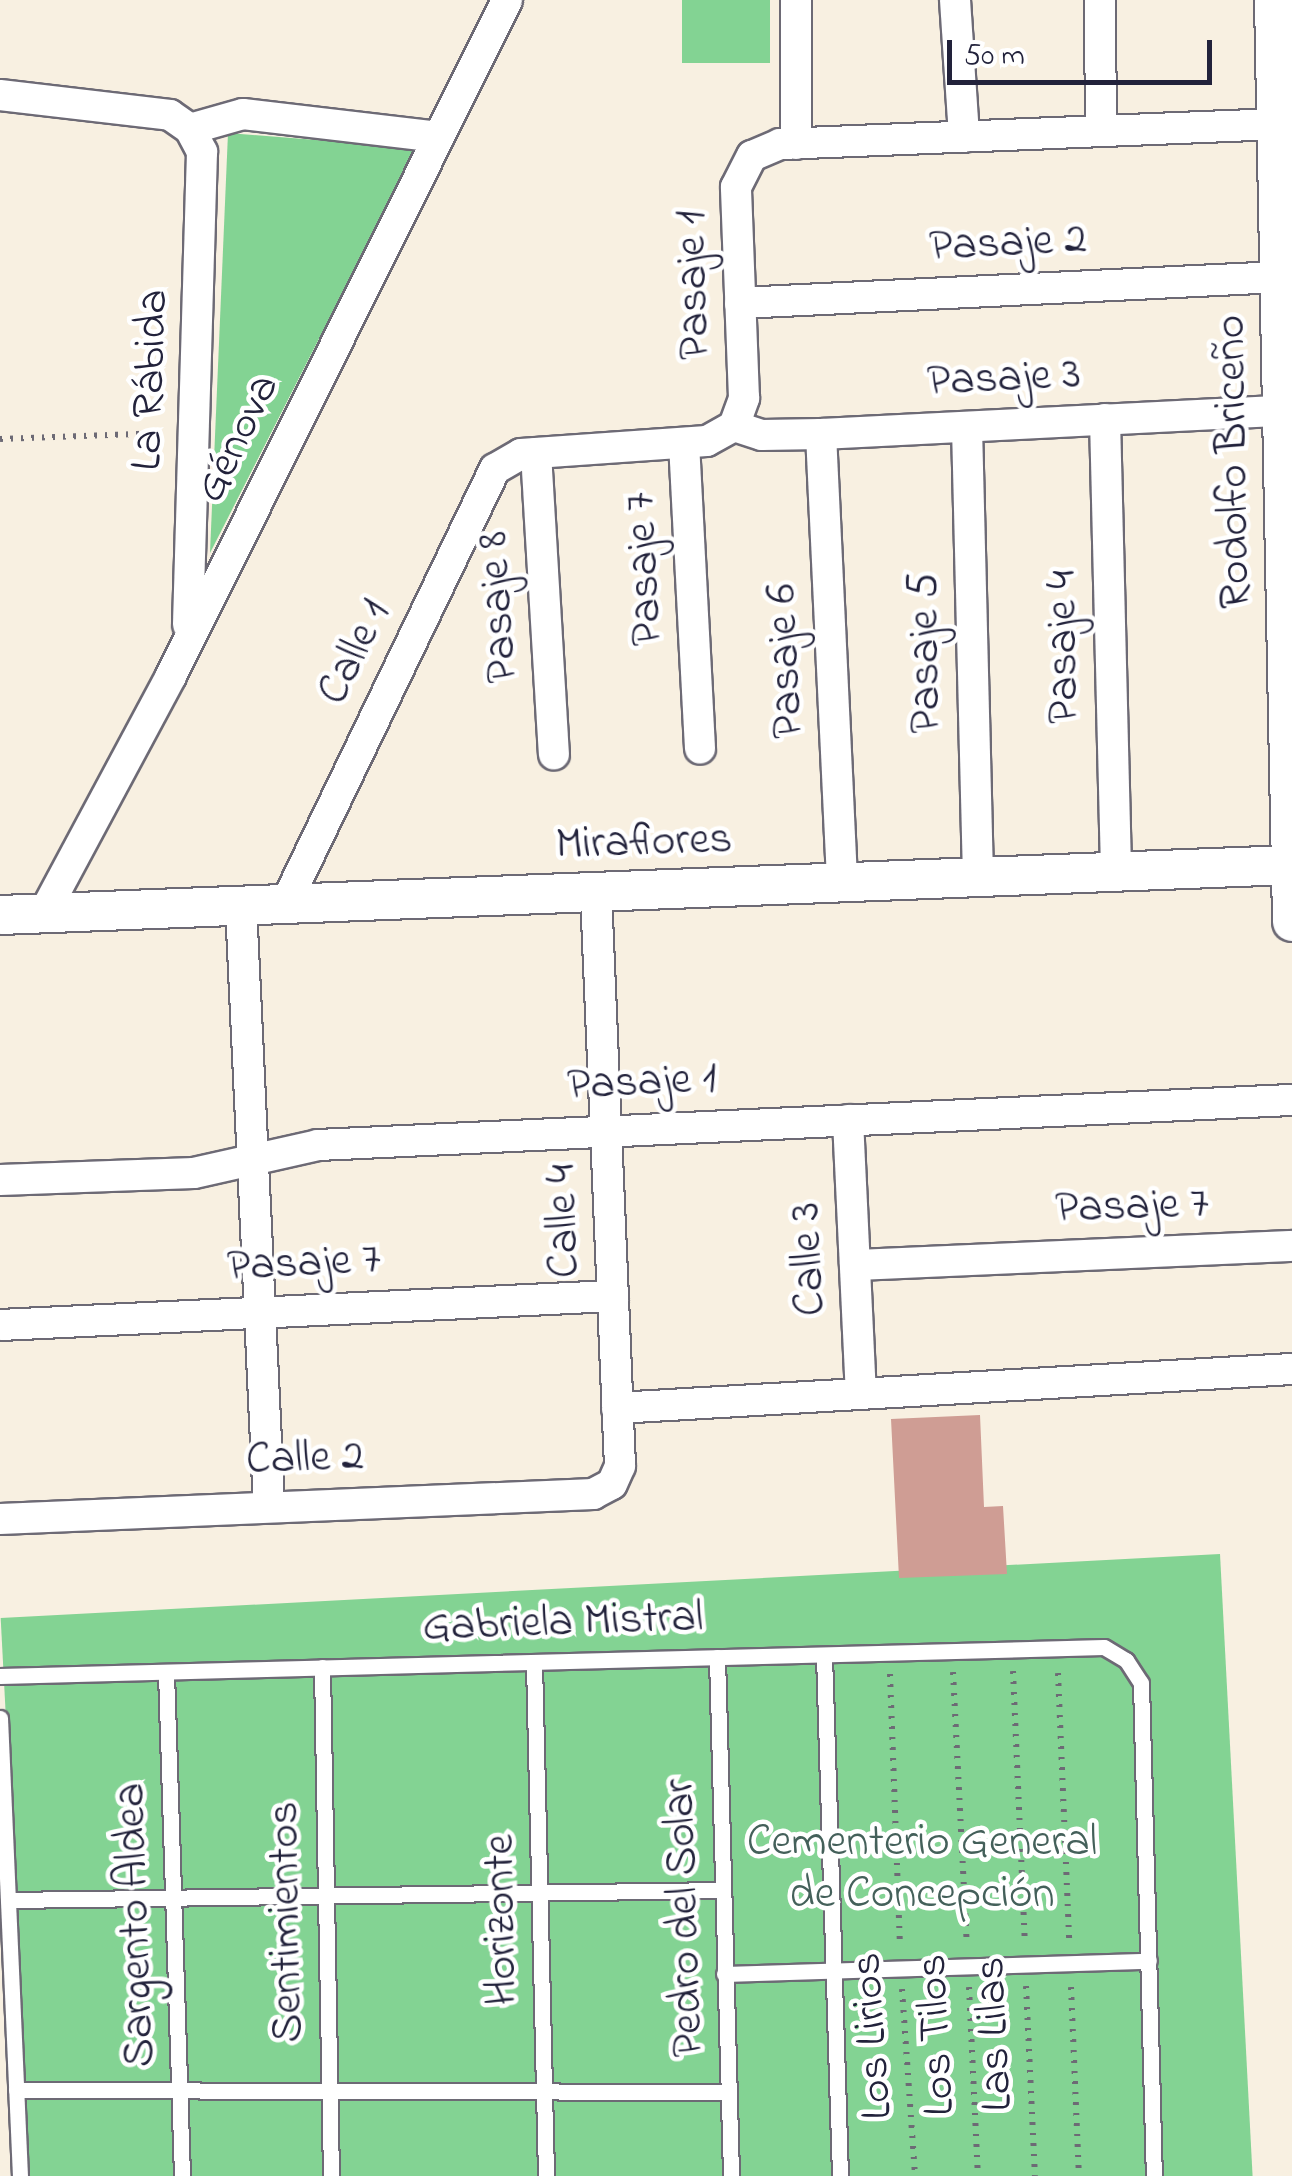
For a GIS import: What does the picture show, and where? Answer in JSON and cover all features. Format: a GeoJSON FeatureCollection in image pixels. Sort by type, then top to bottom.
{"type":"FeatureCollection","features":[{"type":"Feature","properties":{"kind":"street","name":"Génova"},"geometry":{"type":"LineString","coordinates":[[44,913],[507,0]]}},
{"type":"Feature","properties":{"kind":"street"},"geometry":{"type":"LineString","coordinates":[[796,0],[796,144]]}},
{"type":"Feature","properties":{"kind":"street"},"geometry":{"type":"LineString","coordinates":[[955,0],[964,137]]}},
{"type":"Feature","properties":{"kind":"street"},"geometry":{"type":"LineString","coordinates":[[1100,0],[1101,131]]}},
{"type":"Feature","properties":{"kind":"street","name":"Rodolfo Briceño"},"geometry":{"type":"LineString","coordinates":[[1280,17],[1276,124],[1292,922]]}},
{"type":"Feature","properties":{"kind":"street"},"geometry":{"type":"LineString","coordinates":[[0,94],[158,112],[190,129],[243,114],[439,137]]}},
{"type":"Feature","properties":{"kind":"street","name":"Pasaje 1"},"geometry":{"type":"LineString","coordinates":[[734,426],[744,398],[739,176],[765,148],[1276,124]]}},
{"type":"Feature","properties":{"kind":"street","name":"La Rábida"},"geometry":{"type":"LineString","coordinates":[[185,638],[196,432],[203,164],[190,129]]}},
{"type":"Feature","properties":{"kind":"street","name":"Pasaje 2"},"geometry":{"type":"LineString","coordinates":[[740,303],[1279,277]]}},
{"type":"Feature","properties":{"kind":"street","name":"Pasaje 3"},"geometry":{"type":"LineString","coordinates":[[734,426],[762,435],[822,434],[1281,411]]}},
{"type":"Feature","properties":{"kind":"street","name":"Pasaje 4"},"geometry":{"type":"LineString","coordinates":[[1105,420],[1116,872]]}},
{"type":"Feature","properties":{"kind":"street"},"geometry":{"type":"LineString","coordinates":[[528,454],[684,443],[718,438],[734,426]]}},
{"type":"Feature","properties":{"kind":"street","name":"Pasaje 5"},"geometry":{"type":"LineString","coordinates":[[967,426],[978,878]]}},
{"type":"Feature","properties":{"kind":"street","name":"Pasaje 6"},"geometry":{"type":"LineString","coordinates":[[822,434],[842,883]]}},
{"type":"Feature","properties":{"kind":"street","name":"Pasaje 7"},"geometry":{"type":"LineString","coordinates":[[684,443],[700,750]]}},
{"type":"Feature","properties":{"kind":"street","name":"Pasaje 8"},"geometry":{"type":"LineString","coordinates":[[528,454],[554,754]]}},
{"type":"Feature","properties":{"kind":"street","name":"Calle 1"},"geometry":{"type":"LineString","coordinates":[[285,905],[490,476],[528,454]]}},
{"type":"Feature","properties":{"kind":"street","name":"Miraflores"},"geometry":{"type":"LineString","coordinates":[[0,915],[1291,865]]}},
{"type":"Feature","properties":{"kind":"street","name":"Calle 4"},"geometry":{"type":"LineString","coordinates":[[596,893],[620,1466],[612,1484]]}},
{"type":"Feature","properties":{"kind":"street"},"geometry":{"type":"LineString","coordinates":[[241,906],[269,1506]]}},
{"type":"Feature","properties":{"kind":"street","name":"Pasaje 1"},"geometry":{"type":"LineString","coordinates":[[0,1180],[194,1173],[318,1146],[1292,1100]]}},
{"type":"Feature","properties":{"kind":"street","name":"Calle 3"},"geometry":{"type":"LineString","coordinates":[[848,1120],[861,1393]]}},
{"type":"Feature","properties":{"kind":"street","name":"Pasaje 7"},"geometry":{"type":"LineString","coordinates":[[855,1265],[1292,1246]]}},
{"type":"Feature","properties":{"kind":"street","name":"Pasaje 7"},"geometry":{"type":"LineString","coordinates":[[0,1325],[613,1296]]}},
{"type":"Feature","properties":{"kind":"street"},"geometry":{"type":"LineString","coordinates":[[617,1408],[1292,1369]]}},
{"type":"Feature","properties":{"kind":"street","name":"Calle 2"},"geometry":{"type":"LineString","coordinates":[[0,1518],[593,1494],[612,1484]]}},
{"type":"Feature","properties":{"kind":"lane","name":"Gabriela Mistral"},"geometry":{"type":"LineString","coordinates":[[0,1676],[1104,1647],[1126,1660],[1141,1684],[1148,1961]]}},
{"type":"Feature","properties":{"kind":"lane"},"geometry":{"type":"LineString","coordinates":[[824,1655],[840,2176]]}},
{"type":"Feature","properties":{"kind":"lane","name":"Pedro del Solar"},"geometry":{"type":"LineString","coordinates":[[717,1657],[720,1890],[732,2176]]}},
{"type":"Feature","properties":{"kind":"lane","name":"Horizonte"},"geometry":{"type":"LineString","coordinates":[[534,1662],[546,2176]]}},
{"type":"Feature","properties":{"kind":"lane","name":"Sentimientos"},"geometry":{"type":"LineString","coordinates":[[322,1667],[323,1895],[331,2176]]}},
{"type":"Feature","properties":{"kind":"lane","name":"Sargento Aldea"},"geometry":{"type":"LineString","coordinates":[[166,1672],[182,2176]]}},
{"type":"Feature","properties":{"kind":"lane"},"geometry":{"type":"LineString","coordinates":[[0,1718],[20,2176]]}},
{"type":"Feature","properties":{"kind":"lane"},"geometry":{"type":"LineString","coordinates":[[8,1900],[720,1890]]}},
{"type":"Feature","properties":{"kind":"lane"},"geometry":{"type":"LineString","coordinates":[[724,1974],[1148,1961],[1154,2176]]}},
{"type":"Feature","properties":{"kind":"lane"},"geometry":{"type":"LineString","coordinates":[[16,2090],[329,2094],[728,2092]]}},
{"type":"Feature","properties":{"kind":"path"},"geometry":{"type":"LineString","coordinates":[[0,439],[196,432]]}},
{"type":"Feature","properties":{"kind":"path"},"geometry":{"type":"LineString","coordinates":[[1057,1648],[1080,2176]]}},
{"type":"Feature","properties":{"kind":"path","name":"Las Lilas"},"geometry":{"type":"LineString","coordinates":[[1012,1650],[1035,2176]]}},
{"type":"Feature","properties":{"kind":"path","name":"Los Tilos"},"geometry":{"type":"LineString","coordinates":[[952,1651],[978,2176]]}},
{"type":"Feature","properties":{"kind":"path","name":"Los Lirios"},"geometry":{"type":"LineString","coordinates":[[890,1653],[901,1970],[915,2176]]}},
{"type":"Feature","properties":{"kind":"green space"},"geometry":{"type":"Polygon","coordinates":[[[682,0],[770,0],[770,63],[682,63],[682,0]]]}},
{"type":"Feature","properties":{"kind":"green space"},"geometry":{"type":"Polygon","coordinates":[[[228,133],[416,148],[210,553],[228,133]]]}},
{"type":"Feature","properties":{"kind":"green space","name":"Cementerio General de Concepción"},"geometry":{"type":"Polygon","coordinates":[[[1220,1554],[1253,2176],[30,2176],[1,1618],[1220,1554]]]}},
{"type":"Feature","properties":{"kind":"building"},"geometry":{"type":"Polygon","coordinates":[[[980,1415],[984,1507],[1003,1506],[1007,1574],[899,1578],[891,1419],[980,1415]]]}}]}
